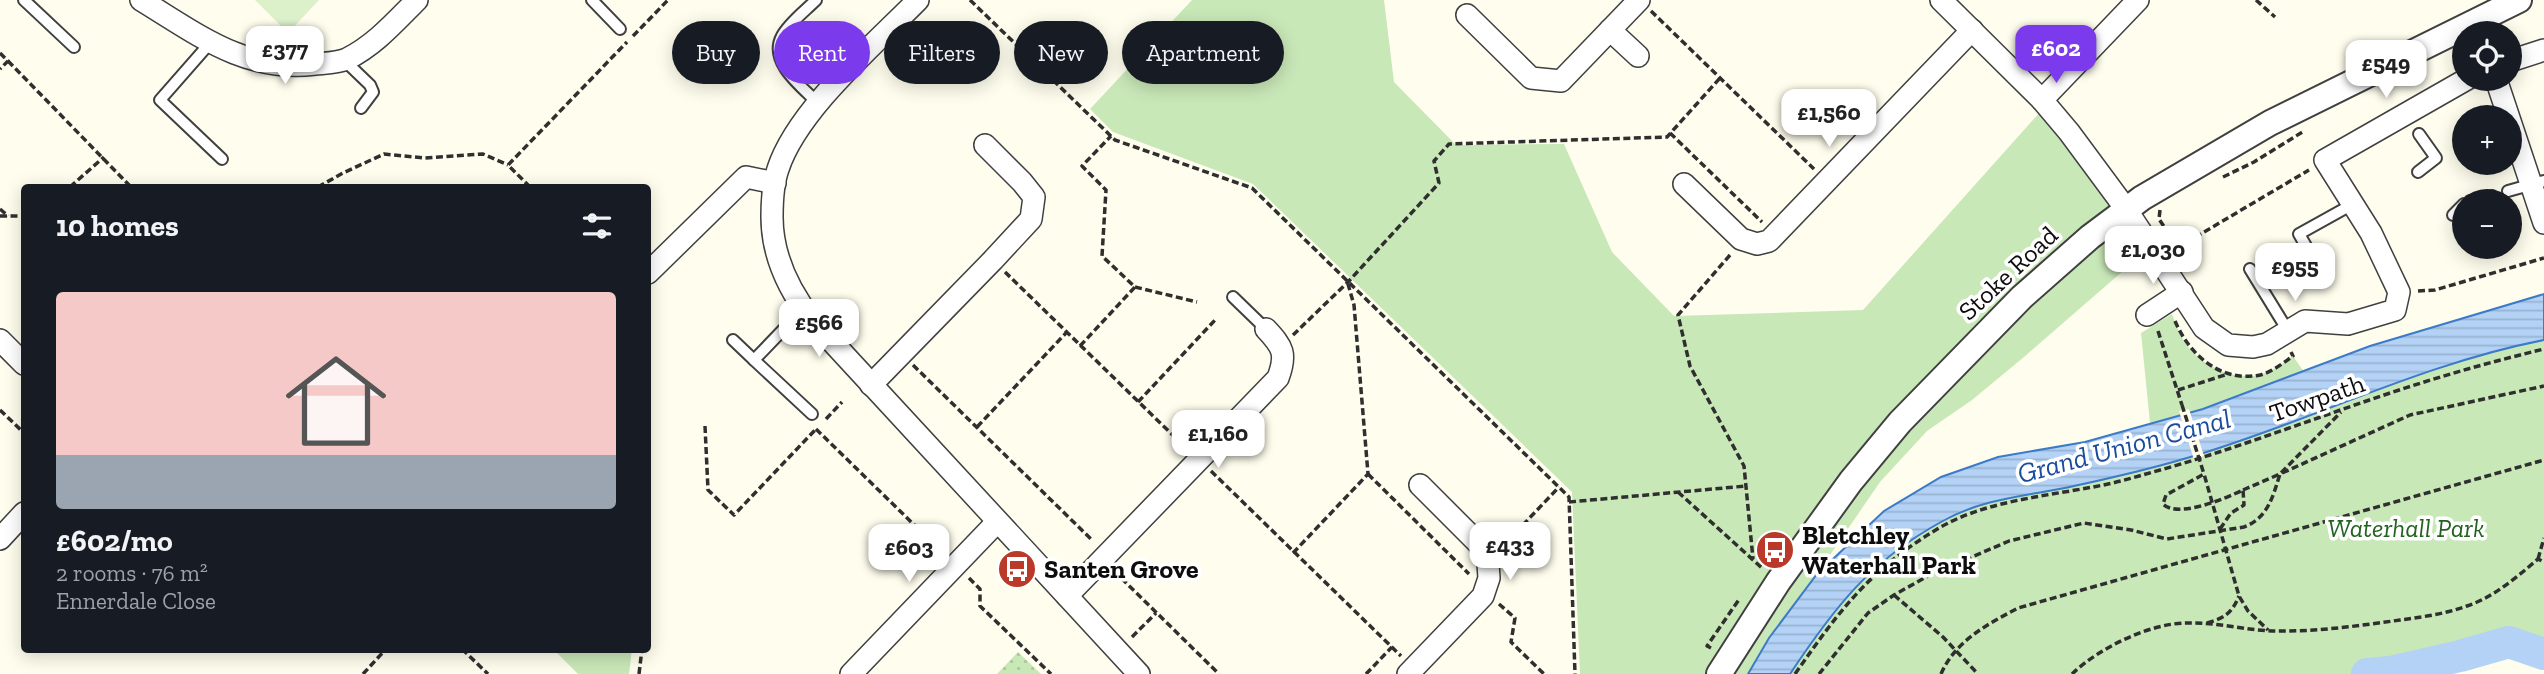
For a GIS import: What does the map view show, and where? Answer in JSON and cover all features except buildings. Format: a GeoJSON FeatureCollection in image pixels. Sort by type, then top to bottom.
{"type":"FeatureCollection","features":[{"type":"Feature","properties":{"kind":"street"},"geometry":{"type":"LineString","coordinates":[[141,0],[210,43],[251,61],[299,66],[344,61],[377,40],[417,0]]}},
{"type":"Feature","properties":{"kind":"street"},"geometry":{"type":"LineString","coordinates":[[918,0],[818,103],[790,143],[778,169],[775,183],[772,220],[776,253],[788,285],[803,309],[1139,674]]}},
{"type":"Feature","properties":{"kind":"street"},"geometry":{"type":"LineString","coordinates":[[1941,0],[2042,100],[2126,209],[2169,253],[2182,292],[2204,328],[2228,345],[2243,348],[2260,346],[2305,321],[2348,324],[2395,310],[2399,292],[2371,233],[2325,160],[2407,117],[2452,88]]}},
{"type":"Feature","properties":{"kind":"street"},"geometry":{"type":"LineString","coordinates":[[2042,100],[2138,0]]}},
{"type":"Feature","properties":{"kind":"street","name":"Stoke Road"},"geometry":{"type":"LineString","coordinates":[[1720,674],[1778,582],[1851,481],[1900,422],[2022,296],[2090,237],[2126,209],[2270,123],[2519,0]]}},
{"type":"Feature","properties":{"kind":"street"},"geometry":{"type":"LineString","coordinates":[[1466,15],[1531,78],[1561,81],[1610,30],[1644,4]]}},
{"type":"Feature","properties":{"kind":"street"},"geometry":{"type":"LineString","coordinates":[[1610,30],[1638,57]]}},
{"type":"Feature","properties":{"kind":"street"},"geometry":{"type":"LineString","coordinates":[[1684,184],[1741,239],[1757,244],[1764,243],[1776,236],[1972,30]]}},
{"type":"Feature","properties":{"kind":"street"},"geometry":{"type":"LineString","coordinates":[[2522,57],[2544,50]]}},
{"type":"Feature","properties":{"kind":"street"},"geometry":{"type":"LineString","coordinates":[[2501,91],[2538,182],[2544,223]]}},
{"type":"Feature","properties":{"kind":"street"},"geometry":{"type":"LineString","coordinates":[[871,385],[1031,219],[1034,197],[1023,182],[985,145]]}},
{"type":"Feature","properties":{"kind":"street"},"geometry":{"type":"LineString","coordinates":[[651,270],[746,177],[775,183]]}},
{"type":"Feature","properties":{"kind":"street"},"geometry":{"type":"LineString","coordinates":[[2147,315],[2182,292]]}},
{"type":"Feature","properties":{"kind":"street"},"geometry":{"type":"LineString","coordinates":[[1068,596],[1278,378],[1284,362],[1273,337]]}},
{"type":"Feature","properties":{"kind":"street"},"geometry":{"type":"LineString","coordinates":[[0,340],[21,361]]}},
{"type":"Feature","properties":{"kind":"street"},"geometry":{"type":"LineString","coordinates":[[1411,671],[1486,592],[1489,578],[1488,563],[1477,541],[1420,485]]}},
{"type":"Feature","properties":{"kind":"street"},"geometry":{"type":"LineString","coordinates":[[0,539],[21,516]]}},
{"type":"Feature","properties":{"kind":"street"},"geometry":{"type":"LineString","coordinates":[[851,674],[997,522]]}},
{"type":"Feature","properties":{"kind":"lane"},"geometry":{"type":"LineString","coordinates":[[24,0],[74,47]]}},
{"type":"Feature","properties":{"kind":"lane"},"geometry":{"type":"LineString","coordinates":[[592,0],[620,29]]}},
{"type":"Feature","properties":{"kind":"lane"},"geometry":{"type":"LineString","coordinates":[[816,0],[782,36],[779,54],[788,72],[818,103]]}},
{"type":"Feature","properties":{"kind":"lane"},"geometry":{"type":"LineString","coordinates":[[210,43],[160,100],[222,159]]}},
{"type":"Feature","properties":{"kind":"lane"},"geometry":{"type":"LineString","coordinates":[[344,61],[370,85],[373,92],[361,108]]}},
{"type":"Feature","properties":{"kind":"lane"},"geometry":{"type":"LineString","coordinates":[[2418,172],[2436,158],[2419,134]]}},
{"type":"Feature","properties":{"kind":"lane"},"geometry":{"type":"LineString","coordinates":[[2515,189],[2538,182]]}},
{"type":"Feature","properties":{"kind":"lane"},"geometry":{"type":"LineString","coordinates":[[2310,253],[2299,234],[2353,204]]}},
{"type":"Feature","properties":{"kind":"lane"},"geometry":{"type":"LineString","coordinates":[[2250,269],[2288,331]]}},
{"type":"Feature","properties":{"kind":"lane"},"geometry":{"type":"LineString","coordinates":[[1233,297],[1273,337]]}},
{"type":"Feature","properties":{"kind":"lane"},"geometry":{"type":"LineString","coordinates":[[754,360],[803,309]]}},
{"type":"Feature","properties":{"kind":"lane"},"geometry":{"type":"LineString","coordinates":[[733,340],[812,414]]}},
{"type":"Feature","properties":{"kind":"path"},"geometry":{"type":"LineString","coordinates":[[508,166],[668,0]]}},
{"type":"Feature","properties":{"kind":"path"},"geometry":{"type":"LineString","coordinates":[[970,0],[1115,140],[1252,188],[1569,497],[1575,674]]}},
{"type":"Feature","properties":{"kind":"path"},"geometry":{"type":"LineString","coordinates":[[2256,0],[2275,17]]}},
{"type":"Feature","properties":{"kind":"path"},"geometry":{"type":"LineString","coordinates":[[1644,4],[1827,181]]}},
{"type":"Feature","properties":{"kind":"path"},"geometry":{"type":"LineString","coordinates":[[0,53],[128,184]]}},
{"type":"Feature","properties":{"kind":"path"},"geometry":{"type":"LineString","coordinates":[[0,69],[8,61]]}},
{"type":"Feature","properties":{"kind":"path"},"geometry":{"type":"LineString","coordinates":[[1273,337],[1305,326],[1348,282],[1438,183],[1434,161],[1449,144],[1667,137],[1720,78]]}},
{"type":"Feature","properties":{"kind":"path"},"geometry":{"type":"LineString","coordinates":[[2217,180],[2254,162],[2312,127]]}},
{"type":"Feature","properties":{"kind":"path"},"geometry":{"type":"LineString","coordinates":[[1670,133],[1776,236]]}},
{"type":"Feature","properties":{"kind":"path"},"geometry":{"type":"LineString","coordinates":[[1111,136],[1082,166],[1106,190],[1102,256],[1135,288],[1197,302]]}},
{"type":"Feature","properties":{"kind":"path"},"geometry":{"type":"LineString","coordinates":[[323,184],[384,154],[425,158],[483,154],[508,166],[527,184]]}},
{"type":"Feature","properties":{"kind":"path"},"geometry":{"type":"LineString","coordinates":[[73,184],[104,157]]}},
{"type":"Feature","properties":{"kind":"path"},"geometry":{"type":"LineString","coordinates":[[2167,204],[2160,210],[2159,219],[2169,253],[2325,160]]}},
{"type":"Feature","properties":{"kind":"path"},"geometry":{"type":"LineString","coordinates":[[0,209],[8,216]]}},
{"type":"Feature","properties":{"kind":"path"},"geometry":{"type":"LineString","coordinates":[[0,216],[21,216]]}},
{"type":"Feature","properties":{"kind":"path"},"geometry":{"type":"LineString","coordinates":[[1741,239],[1724,265],[1678,316],[1690,366],[1744,466],[1753,559]]}},
{"type":"Feature","properties":{"kind":"path"},"geometry":{"type":"LineString","coordinates":[[2399,292],[2435,290],[2544,258]]}},
{"type":"Feature","properties":{"kind":"path"},"geometry":{"type":"LineString","coordinates":[[993,260],[1392,647],[1411,671]]}},
{"type":"Feature","properties":{"kind":"path"},"geometry":{"type":"LineString","coordinates":[[1348,282],[1354,304],[1368,474],[1515,618],[1511,642],[1544,674]]}},
{"type":"Feature","properties":{"kind":"path"},"geometry":{"type":"LineString","coordinates":[[1080,346],[1135,288]]}},
{"type":"Feature","properties":{"kind":"path"},"geometry":{"type":"LineString","coordinates":[[2147,315],[2159,332],[2178,390],[2239,596],[2248,611],[2270,631]]}},
{"type":"Feature","properties":{"kind":"path"},"geometry":{"type":"LineString","coordinates":[[1138,402],[1216,319]]}},
{"type":"Feature","properties":{"kind":"path"},"geometry":{"type":"LineString","coordinates":[[977,427],[1066,332]]}},
{"type":"Feature","properties":{"kind":"path","name":"Towpath"},"geometry":{"type":"LineString","coordinates":[[1794,674],[1849,601],[1875,573],[1903,551],[1965,515],[2109,484],[2223,451],[2422,383],[2544,349]]}},
{"type":"Feature","properties":{"kind":"path"},"geometry":{"type":"LineString","coordinates":[[902,354],[1219,674]]}},
{"type":"Feature","properties":{"kind":"path"},"geometry":{"type":"LineString","coordinates":[[2178,390],[2230,374]]}},
{"type":"Feature","properties":{"kind":"path"},"geometry":{"type":"LineString","coordinates":[[2204,474],[2166,495],[2163,504],[2174,509],[2212,504],[2410,415],[2544,386]]}},
{"type":"Feature","properties":{"kind":"path"},"geometry":{"type":"LineString","coordinates":[[705,426],[708,490],[734,515],[842,402]]}},
{"type":"Feature","properties":{"kind":"path"},"geometry":{"type":"LineString","coordinates":[[0,410],[21,430]]}},
{"type":"Feature","properties":{"kind":"path"},"geometry":{"type":"LineString","coordinates":[[1819,674],[1868,613],[1928,576],[2010,541],[2084,523],[2167,539],[2253,524],[2270,504],[2280,474],[2343,410]]}},
{"type":"Feature","properties":{"kind":"path"},"geometry":{"type":"LineString","coordinates":[[816,429],[980,589],[980,606],[1051,674]]}},
{"type":"Feature","properties":{"kind":"path"},"geometry":{"type":"LineString","coordinates":[[1941,674],[1949,659],[1980,628],[2018,608],[2544,460]]}},
{"type":"Feature","properties":{"kind":"path"},"geometry":{"type":"LineString","coordinates":[[1293,553],[1368,474]]}},
{"type":"Feature","properties":{"kind":"path"},"geometry":{"type":"LineString","coordinates":[[1569,502],[1746,486]]}},
{"type":"Feature","properties":{"kind":"path"},"geometry":{"type":"LineString","coordinates":[[1488,563],[1559,487]]}},
{"type":"Feature","properties":{"kind":"path"},"geometry":{"type":"LineString","coordinates":[[2219,530],[2225,519],[2244,505],[2243,491]]}},
{"type":"Feature","properties":{"kind":"path"},"geometry":{"type":"LineString","coordinates":[[1678,492],[1778,582]]}},
{"type":"Feature","properties":{"kind":"path"},"geometry":{"type":"LineString","coordinates":[[2072,674],[2095,656],[2134,635],[2162,626],[2205,623],[2270,631],[2365,625],[2439,614],[2469,606],[2516,578],[2538,559],[2544,538]]}},
{"type":"Feature","properties":{"kind":"path"},"geometry":{"type":"LineString","coordinates":[[2538,559],[2544,562]]}},
{"type":"Feature","properties":{"kind":"path"},"geometry":{"type":"LineString","coordinates":[[1894,595],[1943,637],[1978,674]]}},
{"type":"Feature","properties":{"kind":"path"},"geometry":{"type":"LineString","coordinates":[[2205,623],[2224,618],[2233,610],[2239,596]]}},
{"type":"Feature","properties":{"kind":"path"},"geometry":{"type":"LineString","coordinates":[[1118,651],[1156,612]]}},
{"type":"Feature","properties":{"kind":"path"},"geometry":{"type":"LineString","coordinates":[[1366,674],[1392,647]]}},
{"type":"Feature","properties":{"kind":"path"},"geometry":{"type":"LineString","coordinates":[[363,674],[382,653]]}},
{"type":"Feature","properties":{"kind":"path"},"geometry":{"type":"LineString","coordinates":[[466,653],[488,674]]}},
{"type":"Feature","properties":{"kind":"path"},"geometry":{"type":"LineString","coordinates":[[639,674],[642,653]]}},
{"type":"Feature","properties":{"kind":"green space"},"geometry":{"type":"Polygon","coordinates":[[[255,0],[319,0],[288,33],[255,0]]]}},
{"type":"Feature","properties":{"kind":"green space"},"geometry":{"type":"Polygon","coordinates":[[[1192,0],[1384,0],[1394,82],[1456,145],[1564,144],[1612,252],[1674,316],[1863,310],[2040,112],[2074,153],[2146,251],[1972,400],[1927,431],[1880,482],[1769,638],[1748,674],[1580,674],[1572,492],[1253,184],[1113,132],[1090,109],[1122,75],[1122,84],[1284,84],[1284,21],[1172,21],[1192,0]]]}},
{"type":"Feature","properties":{"kind":"green space"},"geometry":{"type":"Polygon","coordinates":[[[2172,314],[2186,344],[2200,359],[2218,370],[2238,375],[2259,375],[2273,370],[2293,356],[2304,372],[2203,409],[2150,423],[2141,333],[2172,314]]]}},
{"type":"Feature","properties":{"kind":"green space","name":"Waterhall Park"},"geometry":{"type":"Polygon","coordinates":[[[2544,340],[2544,654],[2509,642],[2390,672],[2367,674],[1790,674],[1822,628],[1855,588],[1916,537],[1957,514],[1989,503],[2102,480],[2187,458],[2453,364],[2544,340]]]}},
{"type":"Feature","properties":{"kind":"green space"},"geometry":{"type":"Polygon","coordinates":[[[1018,652],[1041,674],[997,674],[1018,652]]]}},
{"type":"Feature","properties":{"kind":"green space"},"geometry":{"type":"Polygon","coordinates":[[[557,653],[632,653],[629,674],[578,674],[557,653]]]}},
{"type":"Feature","properties":{"kind":"water","name":"Grand Union Canal"},"geometry":{"type":"Polygon","coordinates":[[[2544,294],[2544,340],[2453,364],[2187,458],[2102,480],[1989,503],[1957,514],[1916,537],[1855,588],[1822,628],[1790,674],[1748,674],[1769,638],[1817,574],[1884,511],[1941,477],[1998,457],[2085,442],[2203,409],[2370,346],[2544,294]]]}},
{"type":"Feature","properties":{"kind":"pier"},"geometry":{"type":"Polygon","coordinates":[[[2189,409],[2204,456],[2194,460],[2179,411],[2189,409]]]}},
{"type":"Feature","properties":{"kind":"waterway"},"geometry":{"type":"LineString","coordinates":[[2367,674],[2390,672],[2509,642],[2544,654]]}},
{"type":"Feature","properties":{"kind":"place","name":"Bletchley Waterhall Park"},"geometry":{"type":"Point","coordinates":[1775,550]}},
{"type":"Feature","properties":{"kind":"place","name":"Santen Grove"},"geometry":{"type":"Point","coordinates":[1017,569]}}]}
